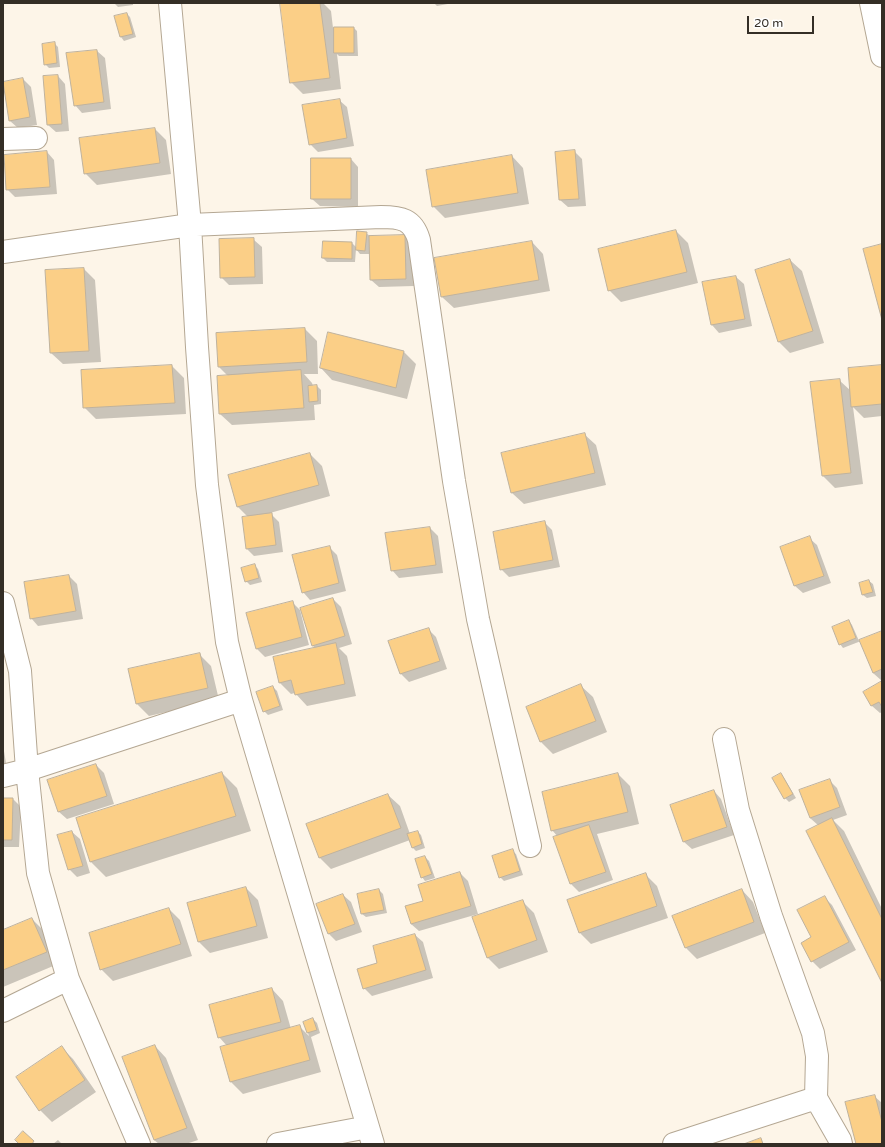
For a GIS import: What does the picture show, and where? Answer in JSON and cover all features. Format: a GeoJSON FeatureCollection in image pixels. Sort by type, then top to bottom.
{"type":"FeatureCollection","features":[{"type":"Feature","properties":{"kind":"street"},"geometry":{"type":"LineString","coordinates":[[170,3],[190,225],[207,485],[227,642],[241,700],[370,1136],[278,1144]]}},
{"type":"Feature","properties":{"kind":"street"},"geometry":{"type":"LineString","coordinates":[[871,3],[882,56]]}},
{"type":"Feature","properties":{"kind":"street"},"geometry":{"type":"LineString","coordinates":[[3,138],[36,138]]}},
{"type":"Feature","properties":{"kind":"street"},"geometry":{"type":"LineString","coordinates":[[3,252],[190,225],[382,216],[402,218],[416,229],[419,240],[454,481],[478,619],[530,846]]}},
{"type":"Feature","properties":{"kind":"street"},"geometry":{"type":"LineString","coordinates":[[3,603],[20,671],[27,770],[38,873],[68,979],[139,1144]]}},
{"type":"Feature","properties":{"kind":"street"},"geometry":{"type":"LineString","coordinates":[[3,776],[27,770],[241,700]]}},
{"type":"Feature","properties":{"kind":"street"},"geometry":{"type":"LineString","coordinates":[[724,739],[738,810],[771,916],[813,1033],[817,1056],[816,1098],[841,1144]]}},
{"type":"Feature","properties":{"kind":"street"},"geometry":{"type":"LineString","coordinates":[[3,1011],[68,979]]}},
{"type":"Feature","properties":{"kind":"street"},"geometry":{"type":"LineString","coordinates":[[674,1144],[816,1098]]}},
{"type":"Feature","properties":{"kind":"building"},"geometry":{"type":"Polygon","coordinates":[[[280,3],[320,3],[330,78],[290,83],[280,3]]]}},
{"type":"Feature","properties":{"kind":"building"},"geometry":{"type":"Polygon","coordinates":[[[127,13],[133,34],[120,37],[114,16],[127,13]]]}},
{"type":"Feature","properties":{"kind":"building"},"geometry":{"type":"Polygon","coordinates":[[[334,27],[354,27],[354,53],[334,53],[334,27]]]}},
{"type":"Feature","properties":{"kind":"building"},"geometry":{"type":"Polygon","coordinates":[[[55,42],[57,63],[44,65],[42,44],[55,42]]]}},
{"type":"Feature","properties":{"kind":"building"},"geometry":{"type":"Polygon","coordinates":[[[97,50],[104,102],[74,106],[66,53],[97,50]]]}},
{"type":"Feature","properties":{"kind":"building"},"geometry":{"type":"Polygon","coordinates":[[[58,75],[62,124],[47,125],[43,76],[58,75]]]}},
{"type":"Feature","properties":{"kind":"building"},"geometry":{"type":"Polygon","coordinates":[[[23,78],[30,117],[9,121],[3,82],[23,78]]]}},
{"type":"Feature","properties":{"kind":"building"},"geometry":{"type":"Polygon","coordinates":[[[340,99],[347,138],[309,145],[302,105],[340,99]]]}},
{"type":"Feature","properties":{"kind":"building"},"geometry":{"type":"Polygon","coordinates":[[[155,128],[160,163],[84,174],[79,138],[155,128]]]}},
{"type":"Feature","properties":{"kind":"building"},"geometry":{"type":"Polygon","coordinates":[[[575,150],[579,199],[559,200],[555,152],[575,150]]]}},
{"type":"Feature","properties":{"kind":"building"},"geometry":{"type":"Polygon","coordinates":[[[47,151],[50,187],[6,190],[4,155],[47,151]]]}},
{"type":"Feature","properties":{"kind":"building"},"geometry":{"type":"Polygon","coordinates":[[[512,155],[518,193],[432,207],[426,170],[512,155]]]}},
{"type":"Feature","properties":{"kind":"building"},"geometry":{"type":"Polygon","coordinates":[[[311,158],[351,158],[351,199],[311,199],[311,158]]]}},
{"type":"Feature","properties":{"kind":"building"},"geometry":{"type":"Polygon","coordinates":[[[676,230],[687,272],[608,291],[598,249],[676,230]]]}},
{"type":"Feature","properties":{"kind":"building"},"geometry":{"type":"Polygon","coordinates":[[[357,231],[367,232],[365,251],[356,250],[357,231]]]}},
{"type":"Feature","properties":{"kind":"building"},"geometry":{"type":"Polygon","coordinates":[[[405,235],[406,279],[370,280],[369,236],[405,235]]]}},
{"type":"Feature","properties":{"kind":"building"},"geometry":{"type":"Polygon","coordinates":[[[254,238],[255,277],[220,278],[219,239],[254,238]]]}},
{"type":"Feature","properties":{"kind":"building"},"geometry":{"type":"Polygon","coordinates":[[[323,241],[352,242],[352,259],[322,258],[323,241]]]}},
{"type":"Feature","properties":{"kind":"building"},"geometry":{"type":"Polygon","coordinates":[[[532,241],[539,280],[441,297],[434,258],[532,241]]]}},
{"type":"Feature","properties":{"kind":"building"},"geometry":{"type":"Polygon","coordinates":[[[882,244],[882,320],[863,249],[882,244]]]}},
{"type":"Feature","properties":{"kind":"building"},"geometry":{"type":"Polygon","coordinates":[[[790,259],[813,331],[778,342],[755,270],[790,259]]]}},
{"type":"Feature","properties":{"kind":"building"},"geometry":{"type":"Polygon","coordinates":[[[84,268],[89,351],[50,353],[45,270],[84,268]]]}},
{"type":"Feature","properties":{"kind":"building"},"geometry":{"type":"Polygon","coordinates":[[[736,276],[745,319],[711,325],[702,282],[736,276]]]}},
{"type":"Feature","properties":{"kind":"building"},"geometry":{"type":"Polygon","coordinates":[[[305,328],[307,362],[218,367],[216,333],[305,328]]]}},
{"type":"Feature","properties":{"kind":"building"},"geometry":{"type":"Polygon","coordinates":[[[328,332],[404,351],[396,388],[320,368],[328,332]]]}},
{"type":"Feature","properties":{"kind":"building"},"geometry":{"type":"Polygon","coordinates":[[[172,365],[175,403],[83,408],[81,370],[172,365]]]}},
{"type":"Feature","properties":{"kind":"building"},"geometry":{"type":"Polygon","coordinates":[[[882,365],[882,404],[851,407],[848,368],[882,365]]]}},
{"type":"Feature","properties":{"kind":"building"},"geometry":{"type":"Polygon","coordinates":[[[301,370],[304,408],[219,414],[217,376],[301,370]]]}},
{"type":"Feature","properties":{"kind":"building"},"geometry":{"type":"Polygon","coordinates":[[[840,379],[851,473],[822,476],[810,382],[840,379]]]}},
{"type":"Feature","properties":{"kind":"building"},"geometry":{"type":"Polygon","coordinates":[[[317,385],[318,401],[309,402],[308,386],[317,385]]]}},
{"type":"Feature","properties":{"kind":"building"},"geometry":{"type":"Polygon","coordinates":[[[585,433],[595,473],[511,493],[501,453],[585,433]]]}},
{"type":"Feature","properties":{"kind":"building"},"geometry":{"type":"Polygon","coordinates":[[[310,453],[319,485],[237,507],[228,475],[310,453]]]}},
{"type":"Feature","properties":{"kind":"building"},"geometry":{"type":"Polygon","coordinates":[[[272,513],[276,545],[246,549],[242,517],[272,513]]]}},
{"type":"Feature","properties":{"kind":"building"},"geometry":{"type":"Polygon","coordinates":[[[545,521],[553,560],[500,570],[493,532],[545,521]]]}},
{"type":"Feature","properties":{"kind":"building"},"geometry":{"type":"Polygon","coordinates":[[[430,527],[436,565],[391,571],[385,533],[430,527]]]}},
{"type":"Feature","properties":{"kind":"building"},"geometry":{"type":"Polygon","coordinates":[[[810,536],[824,576],[794,586],[780,547],[810,536]]]}},
{"type":"Feature","properties":{"kind":"building"},"geometry":{"type":"Polygon","coordinates":[[[330,546],[339,583],[302,593],[292,555],[330,546]]]}},
{"type":"Feature","properties":{"kind":"building"},"geometry":{"type":"Polygon","coordinates":[[[255,564],[259,578],[245,582],[241,568],[255,564]]]}},
{"type":"Feature","properties":{"kind":"building"},"geometry":{"type":"Polygon","coordinates":[[[69,575],[76,611],[30,619],[24,582],[69,575]]]}},
{"type":"Feature","properties":{"kind":"building"},"geometry":{"type":"Polygon","coordinates":[[[869,580],[873,592],[862,595],[859,583],[869,580]]]}},
{"type":"Feature","properties":{"kind":"building"},"geometry":{"type":"Polygon","coordinates":[[[333,598],[345,636],[312,646],[300,608],[333,598]]]}},
{"type":"Feature","properties":{"kind":"building"},"geometry":{"type":"Polygon","coordinates":[[[293,601],[302,637],[256,649],[246,613],[293,601]]]}},
{"type":"Feature","properties":{"kind":"building"},"geometry":{"type":"Polygon","coordinates":[[[849,620],[856,638],[839,645],[832,627],[849,620]]]}},
{"type":"Feature","properties":{"kind":"building"},"geometry":{"type":"Polygon","coordinates":[[[429,628],[440,661],[400,674],[388,641],[429,628]]]}},
{"type":"Feature","properties":{"kind":"building"},"geometry":{"type":"Polygon","coordinates":[[[882,631],[882,669],[873,673],[859,640],[882,631]]]}},
{"type":"Feature","properties":{"kind":"building"},"geometry":{"type":"Polygon","coordinates":[[[336,643],[345,684],[295,695],[291,680],[279,683],[273,657],[336,643]]]}},
{"type":"Feature","properties":{"kind":"building"},"geometry":{"type":"Polygon","coordinates":[[[200,653],[208,688],[136,704],[128,669],[200,653]]]}},
{"type":"Feature","properties":{"kind":"building"},"geometry":{"type":"Polygon","coordinates":[[[882,681],[882,707],[879,702],[871,706],[863,692],[882,681]]]}},
{"type":"Feature","properties":{"kind":"building"},"geometry":{"type":"Polygon","coordinates":[[[581,684],[596,721],[540,742],[526,707],[581,684]]]}},
{"type":"Feature","properties":{"kind":"building"},"geometry":{"type":"Polygon","coordinates":[[[273,686],[280,706],[263,712],[256,692],[273,686]]]}},
{"type":"Feature","properties":{"kind":"building"},"geometry":{"type":"Polygon","coordinates":[[[96,764],[107,796],[58,812],[47,780],[96,764]]]}},
{"type":"Feature","properties":{"kind":"building"},"geometry":{"type":"Polygon","coordinates":[[[222,772],[236,816],[90,862],[76,818],[222,772]]]}},
{"type":"Feature","properties":{"kind":"building"},"geometry":{"type":"Polygon","coordinates":[[[618,773],[628,812],[551,831],[542,792],[618,773]]]}},
{"type":"Feature","properties":{"kind":"building"},"geometry":{"type":"Polygon","coordinates":[[[781,773],[793,794],[784,799],[772,778],[781,773]]]}},
{"type":"Feature","properties":{"kind":"building"},"geometry":{"type":"Polygon","coordinates":[[[830,779],[840,807],[810,818],[799,790],[830,779]]]}},
{"type":"Feature","properties":{"kind":"building"},"geometry":{"type":"Polygon","coordinates":[[[714,790],[727,827],[683,842],[670,805],[714,790]]]}},
{"type":"Feature","properties":{"kind":"building"},"geometry":{"type":"Polygon","coordinates":[[[388,794],[401,828],[319,858],[306,824],[388,794]]]}},
{"type":"Feature","properties":{"kind":"building"},"geometry":{"type":"Polygon","coordinates":[[[3,798],[13,798],[12,840],[3,840],[3,798]]]}},
{"type":"Feature","properties":{"kind":"building"},"geometry":{"type":"Polygon","coordinates":[[[832,818],[882,919],[882,983],[806,831],[832,818]]]}},
{"type":"Feature","properties":{"kind":"building"},"geometry":{"type":"Polygon","coordinates":[[[589,825],[606,872],[570,884],[553,837],[589,825]]]}},
{"type":"Feature","properties":{"kind":"building"},"geometry":{"type":"Polygon","coordinates":[[[72,831],[83,866],[68,870],[57,835],[72,831]]]}},
{"type":"Feature","properties":{"kind":"building"},"geometry":{"type":"Polygon","coordinates":[[[418,831],[422,844],[412,848],[407,834],[418,831]]]}},
{"type":"Feature","properties":{"kind":"building"},"geometry":{"type":"Polygon","coordinates":[[[513,849],[520,871],[499,878],[492,856],[513,849]]]}},
{"type":"Feature","properties":{"kind":"building"},"geometry":{"type":"Polygon","coordinates":[[[425,856],[432,874],[421,878],[415,859],[425,856]]]}},
{"type":"Feature","properties":{"kind":"building"},"geometry":{"type":"Polygon","coordinates":[[[460,872],[471,906],[411,924],[405,906],[423,901],[418,885],[460,872]]]}},
{"type":"Feature","properties":{"kind":"building"},"geometry":{"type":"Polygon","coordinates":[[[646,873],[657,906],[579,933],[567,900],[646,873]]]}},
{"type":"Feature","properties":{"kind":"building"},"geometry":{"type":"Polygon","coordinates":[[[246,887],[257,926],[198,942],[187,903],[246,887]]]}},
{"type":"Feature","properties":{"kind":"building"},"geometry":{"type":"Polygon","coordinates":[[[379,889],[384,910],[361,914],[357,894],[379,889]]]}},
{"type":"Feature","properties":{"kind":"building"},"geometry":{"type":"Polygon","coordinates":[[[742,889],[754,922],[685,948],[672,916],[742,889]]]}},
{"type":"Feature","properties":{"kind":"building"},"geometry":{"type":"Polygon","coordinates":[[[343,894],[355,924],[328,934],[316,904],[343,894]]]}},
{"type":"Feature","properties":{"kind":"building"},"geometry":{"type":"Polygon","coordinates":[[[825,896],[849,942],[811,962],[801,943],[811,937],[797,910],[825,896]]]}},
{"type":"Feature","properties":{"kind":"building"},"geometry":{"type":"Polygon","coordinates":[[[523,900],[537,940],[487,958],[472,917],[523,900]]]}},
{"type":"Feature","properties":{"kind":"building"},"geometry":{"type":"Polygon","coordinates":[[[169,908],[181,944],[100,970],[89,933],[169,908]]]}},
{"type":"Feature","properties":{"kind":"building"},"geometry":{"type":"Polygon","coordinates":[[[32,918],[47,952],[3,970],[3,930],[32,918]]]}},
{"type":"Feature","properties":{"kind":"building"},"geometry":{"type":"Polygon","coordinates":[[[415,934],[426,970],[363,989],[357,969],[377,963],[373,946],[415,934]]]}},
{"type":"Feature","properties":{"kind":"building"},"geometry":{"type":"Polygon","coordinates":[[[272,988],[281,1022],[218,1038],[209,1005],[272,988]]]}},
{"type":"Feature","properties":{"kind":"building"},"geometry":{"type":"Polygon","coordinates":[[[313,1018],[317,1030],[307,1033],[303,1022],[313,1018]]]}},
{"type":"Feature","properties":{"kind":"building"},"geometry":{"type":"Polygon","coordinates":[[[300,1025],[310,1060],[230,1082],[220,1047],[300,1025]]]}},
{"type":"Feature","properties":{"kind":"building"},"geometry":{"type":"Polygon","coordinates":[[[155,1045],[187,1128],[154,1140],[122,1057],[155,1045]]]}},
{"type":"Feature","properties":{"kind":"building"},"geometry":{"type":"Polygon","coordinates":[[[62,1046],[85,1080],[39,1111],[16,1077],[62,1046]]]}},
{"type":"Feature","properties":{"kind":"building"},"geometry":{"type":"Polygon","coordinates":[[[875,1095],[882,1122],[882,1144],[856,1144],[845,1102],[875,1095]]]}},
{"type":"Feature","properties":{"kind":"building"},"geometry":{"type":"Polygon","coordinates":[[[23,1131],[34,1141],[32,1144],[19,1144],[15,1140],[23,1131]]]}},
{"type":"Feature","properties":{"kind":"building"},"geometry":{"type":"Polygon","coordinates":[[[761,1138],[763,1144],[744,1144],[761,1138]]]}}]}
